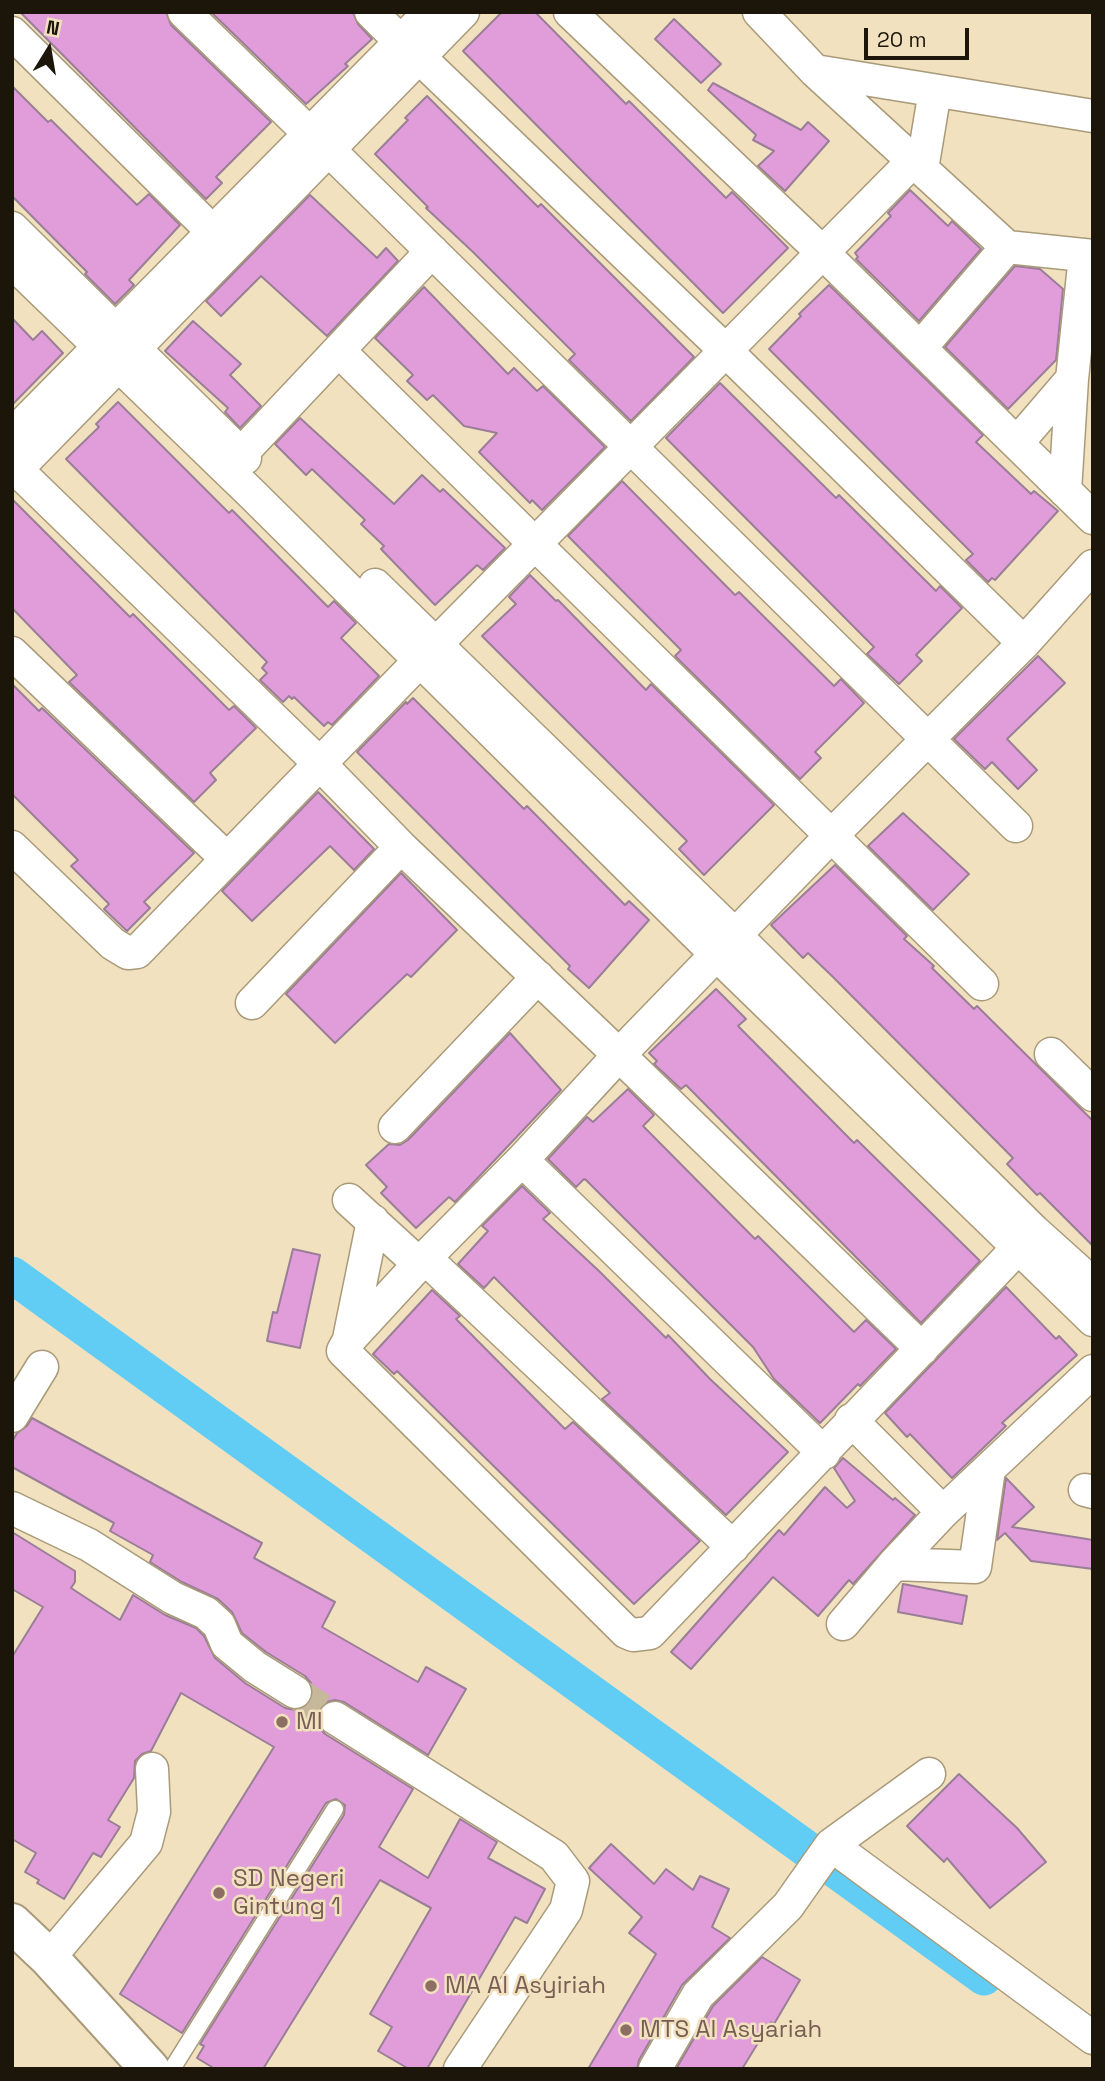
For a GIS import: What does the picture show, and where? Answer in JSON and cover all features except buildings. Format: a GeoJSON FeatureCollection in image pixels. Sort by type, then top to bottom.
{"type":"FeatureCollection","features":[{"type":"Feature","properties":{"kind":"main road"},"geometry":{"type":"LineString","coordinates":[[12,1923],[49,1958],[150,2069]]}},
{"type":"Feature","properties":{"kind":"street"},"geometry":{"type":"LineString","coordinates":[[184,12],[432,251],[1017,825]]}},
{"type":"Feature","properties":{"kind":"street"},"geometry":{"type":"LineString","coordinates":[[371,12],[725,350],[1024,643]]}},
{"type":"Feature","properties":{"kind":"street"},"geometry":{"type":"LineString","coordinates":[[410,49],[430,12]]}},
{"type":"Feature","properties":{"kind":"street"},"geometry":{"type":"LineString","coordinates":[[12,435],[118,347],[410,49],[463,12]]}},
{"type":"Feature","properties":{"kind":"street"},"geometry":{"type":"LineString","coordinates":[[570,12],[822,251],[1093,518]]}},
{"type":"Feature","properties":{"kind":"street"},"geometry":{"type":"LineString","coordinates":[[766,15],[815,71],[1007,247],[1089,256],[1072,379],[1065,491]]}},
{"type":"Feature","properties":{"kind":"street"},"geometry":{"type":"LineString","coordinates":[[12,33],[213,232]]}},
{"type":"Feature","properties":{"kind":"street"},"geometry":{"type":"LineString","coordinates":[[815,71],[1093,117]]}},
{"type":"Feature","properties":{"kind":"street"},"geometry":{"type":"LineString","coordinates":[[12,847],[113,944],[128,953],[137,951],[822,251],[918,165],[935,91]]}},
{"type":"Feature","properties":{"kind":"street"},"geometry":{"type":"LineString","coordinates":[[319,142],[213,232],[14,472],[320,764],[401,847],[922,1349]]}},
{"type":"Feature","properties":{"kind":"street"},"geometry":{"type":"LineString","coordinates":[[12,228],[118,347],[1026,1240],[1093,1320]]}},
{"type":"Feature","properties":{"kind":"street"},"geometry":{"type":"LineString","coordinates":[[920,348],[1007,247]]}},
{"type":"Feature","properties":{"kind":"street"},"geometry":{"type":"LineString","coordinates":[[241,454],[432,251]]}},
{"type":"Feature","properties":{"kind":"street"},"geometry":{"type":"LineString","coordinates":[[12,262],[118,347],[241,454],[259,487]]}},
{"type":"Feature","properties":{"kind":"street"},"geometry":{"type":"LineString","coordinates":[[338,351],[982,984]]}},
{"type":"Feature","properties":{"kind":"street"},"geometry":{"type":"LineString","coordinates":[[1017,443],[1072,379]]}},
{"type":"Feature","properties":{"kind":"street"},"geometry":{"type":"LineString","coordinates":[[348,1340],[831,836],[1024,643],[1093,566]]}},
{"type":"Feature","properties":{"kind":"street"},"geometry":{"type":"LineString","coordinates":[[12,653],[228,859]]}},
{"type":"Feature","properties":{"kind":"street"},"geometry":{"type":"LineString","coordinates":[[252,1003],[401,847]]}},
{"type":"Feature","properties":{"kind":"street"},"geometry":{"type":"LineString","coordinates":[[395,1127],[538,977]]}},
{"type":"Feature","properties":{"kind":"street"},"geometry":{"type":"LineString","coordinates":[[1051,1054],[1093,1095]]}},
{"type":"Feature","properties":{"kind":"street"},"geometry":{"type":"LineString","coordinates":[[522,1160],[824,1453]]}},
{"type":"Feature","properties":{"kind":"street"},"geometry":{"type":"LineString","coordinates":[[349,1199],[422,1261],[733,1547]]}},
{"type":"Feature","properties":{"kind":"street"},"geometry":{"type":"LineString","coordinates":[[373,1221],[348,1340],[343,1351],[626,1632],[633,1635],[650,1633],[1026,1240]]}},
{"type":"Feature","properties":{"kind":"street"},"geometry":{"type":"LineString","coordinates":[[1026,1240],[1093,1284]]}},
{"type":"Feature","properties":{"kind":"street"},"geometry":{"type":"LineString","coordinates":[[12,1416],[42,1367]]}},
{"type":"Feature","properties":{"kind":"street"},"geometry":{"type":"LineString","coordinates":[[843,1624],[943,1512],[1093,1371]]}},
{"type":"Feature","properties":{"kind":"street"},"geometry":{"type":"LineString","coordinates":[[851,1420],[943,1512]]}},
{"type":"Feature","properties":{"kind":"street"},"geometry":{"type":"LineString","coordinates":[[894,1564],[975,1567],[989,1469]]}},
{"type":"Feature","properties":{"kind":"street"},"geometry":{"type":"LineString","coordinates":[[12,1508],[89,1545],[173,1598],[205,1613],[219,1625],[227,1644],[255,1667],[295,1692]]}},
{"type":"Feature","properties":{"kind":"street"},"geometry":{"type":"LineString","coordinates":[[335,1718],[554,1856],[573,1881],[566,1910],[460,2069]]}},
{"type":"Feature","properties":{"kind":"street"},"geometry":{"type":"LineString","coordinates":[[49,1958],[146,1843],[154,1812],[152,1769]]}},
{"type":"Feature","properties":{"kind":"street"},"geometry":{"type":"LineString","coordinates":[[655,2069],[698,1995],[788,1906],[827,1851],[929,1774]]}},
{"type":"Feature","properties":{"kind":"street"},"geometry":{"type":"LineString","coordinates":[[827,1851],[1093,2038]]}},
{"type":"Feature","properties":{"kind":"lane"},"geometry":{"type":"LineString","coordinates":[[172,2069],[335,1809]]}},
{"type":"Feature","properties":{"kind":"waterway"},"geometry":{"type":"LineString","coordinates":[[12,1275],[984,1977]]}},
{"type":"Feature","properties":{"kind":"tunnel"},"geometry":{"type":"LineString","coordinates":[[295,1692],[335,1718]]}},
{"type":"Feature","properties":{"kind":"place","name":"MI"},"geometry":{"type":"Point","coordinates":[282,1722]}},
{"type":"Feature","properties":{"kind":"place","name":"SD Negeri Gintung 1"},"geometry":{"type":"Point","coordinates":[219,1893]}},
{"type":"Feature","properties":{"kind":"place","name":"MA Al Asyiriah"},"geometry":{"type":"Point","coordinates":[431,1986]}},
{"type":"Feature","properties":{"kind":"place","name":"MTS Al Asyariah"},"geometry":{"type":"Point","coordinates":[626,2030]}}]}
